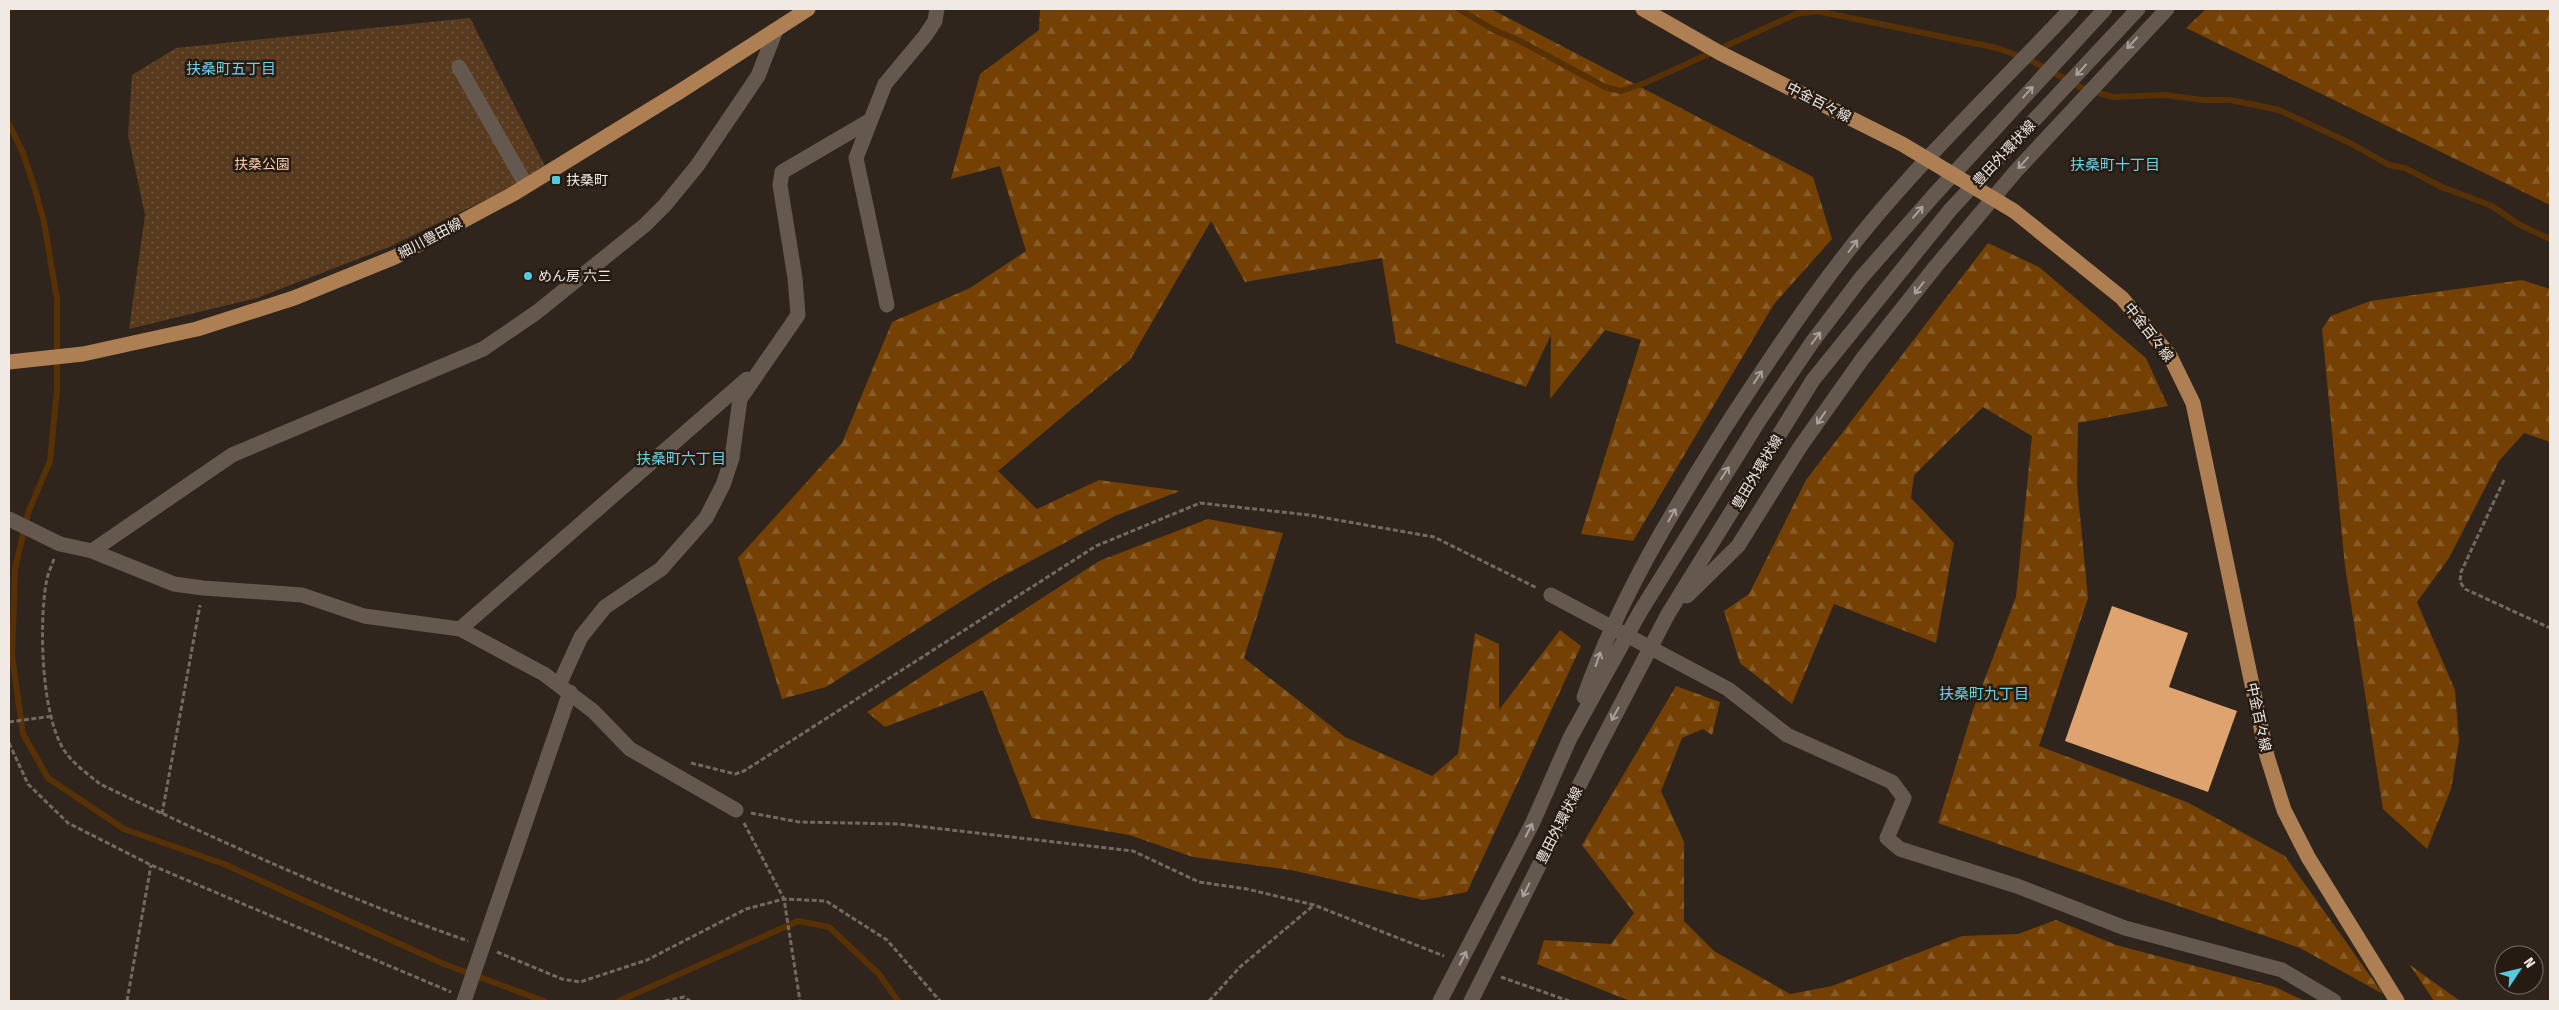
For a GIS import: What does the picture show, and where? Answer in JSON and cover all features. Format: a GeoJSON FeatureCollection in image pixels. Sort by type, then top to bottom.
{"type":"FeatureCollection","features":[{"type":"Feature","properties":{"kind":"main road","name":"細川豊田線"},"geometry":{"type":"LineString","coordinates":[[9,362],[83,354],[197,329],[294,298],[395,257],[526,186],[808,9]]}},
{"type":"Feature","properties":{"kind":"main road","name":"中金百々線"},"geometry":{"type":"LineString","coordinates":[[1644,9],[1720,53],[1902,144],[1927,160],[1995,197],[2122,298],[2170,356],[2193,403],[2267,756],[2284,810],[2308,857],[2397,1001]]}},
{"type":"Feature","properties":{"kind":"street"},"geometry":{"type":"LineString","coordinates":[[887,305],[856,158],[885,84],[926,36],[935,21],[937,9]]}},
{"type":"Feature","properties":{"kind":"street"},"geometry":{"type":"LineString","coordinates":[[1570,738],[1601,651],[1641,568],[1696,474],[1778,346],[1860,237],[1927,160],[2071,9]]}},
{"type":"Feature","properties":{"kind":"street","name":"豊田外環状線"},"geometry":{"type":"LineString","coordinates":[[1440,1001],[1533,822],[1570,738],[1645,604],[1760,418],[1813,341],[1861,278],[1935,194],[2105,9]]}},
{"type":"Feature","properties":{"kind":"street","name":"豊田外環状線"},"geometry":{"type":"LineString","coordinates":[[1471,1001],[1511,919],[1668,614],[1818,372],[1951,209],[2138,9]]}},
{"type":"Feature","properties":{"kind":"street"},"geometry":{"type":"LineString","coordinates":[[1668,614],[1738,546],[1800,447],[1863,358],[1936,266],[2016,171],[2167,9]]}},
{"type":"Feature","properties":{"kind":"street"},"geometry":{"type":"LineString","coordinates":[[92,551],[232,455],[483,349],[537,312],[623,243],[665,205],[697,166],[758,76],[776,30]]}},
{"type":"Feature","properties":{"kind":"street"},"geometry":{"type":"LineString","coordinates":[[460,67],[526,186]]}},
{"type":"Feature","properties":{"kind":"street"},"geometry":{"type":"LineString","coordinates":[[465,996],[481,952],[580,637],[605,607],[624,592],[661,569],[706,518],[723,485],[732,458],[740,398],[798,314],[795,278],[780,185],[782,172],[869,121]]}},
{"type":"Feature","properties":{"kind":"street"},"geometry":{"type":"LineString","coordinates":[[460,629],[764,364]]}},
{"type":"Feature","properties":{"kind":"street"},"geometry":{"type":"LineString","coordinates":[[10,520],[54,541],[92,551],[174,584],[203,588],[302,595],[364,616],[460,629],[544,674],[593,711],[630,749],[736,810]]}},
{"type":"Feature","properties":{"kind":"street"},"geometry":{"type":"LineString","coordinates":[[1551,595],[1728,689],[1787,735],[1892,782],[1904,798],[1887,838],[1900,848],[2018,886],[2125,928],[2282,970],[2334,1001]]}},
{"type":"Feature","properties":{"kind":"path"},"geometry":{"type":"LineString","coordinates":[[2504,480],[2464,565],[2460,582],[2465,588],[2550,628]]}},
{"type":"Feature","properties":{"kind":"path"},"geometry":{"type":"LineString","coordinates":[[688,762],[734,774],[744,771],[1096,546],[1200,504],[1309,515],[1434,537],[1551,595]]}},
{"type":"Feature","properties":{"kind":"path"},"geometry":{"type":"LineString","coordinates":[[54,541],[43,606],[43,669],[59,740],[66,754],[100,784],[162,814],[378,909],[481,952],[562,979],[580,982],[646,960],[746,909],[784,899],[826,901],[887,940],[940,1001]]}},
{"type":"Feature","properties":{"kind":"path"},"geometry":{"type":"LineString","coordinates":[[162,814],[203,588]]}},
{"type":"Feature","properties":{"kind":"path"},"geometry":{"type":"LineString","coordinates":[[9,722],[53,716]]}},
{"type":"Feature","properties":{"kind":"path"},"geometry":{"type":"LineString","coordinates":[[9,743],[28,784],[68,823],[151,865],[465,996]]}},
{"type":"Feature","properties":{"kind":"path"},"geometry":{"type":"LineString","coordinates":[[736,810],[784,899],[800,1001]]}},
{"type":"Feature","properties":{"kind":"path"},"geometry":{"type":"LineString","coordinates":[[736,810],[799,822],[899,824],[1133,852],[1198,882],[1247,889],[1314,905],[1452,959]]}},
{"type":"Feature","properties":{"kind":"path"},"geometry":{"type":"LineString","coordinates":[[127,1001],[151,865]]}},
{"type":"Feature","properties":{"kind":"path"},"geometry":{"type":"LineString","coordinates":[[1209,1001],[1240,967],[1314,905]]}},
{"type":"Feature","properties":{"kind":"path"},"geometry":{"type":"LineString","coordinates":[[1497,975],[1569,1001]]}},
{"type":"Feature","properties":{"kind":"path"},"geometry":{"type":"LineString","coordinates":[[665,1001],[684,997],[690,1001]]}},
{"type":"Feature","properties":{"kind":"green space"},"geometry":{"type":"Polygon","coordinates":[[[1040,9],[1491,9],[1813,177],[1832,239],[1774,304],[1633,541],[1581,534],[1641,340],[1605,330],[1550,399],[1551,335],[1526,387],[1396,343],[1382,258],[1245,282],[1211,221],[1130,360],[998,471],[1037,509],[1099,480],[1180,491],[1115,516],[995,580],[826,687],[782,699],[738,558],[842,443],[892,322],[970,288],[1026,251],[1000,166],[951,179],[980,74],[1039,30],[1040,9]]]}},
{"type":"Feature","properties":{"kind":"green space"},"geometry":{"type":"Polygon","coordinates":[[[2206,9],[2550,9],[2550,205],[2186,28],[2206,9]]]}},
{"type":"Feature","properties":{"kind":"green space","name":"扶桑公園"},"geometry":{"type":"Polygon","coordinates":[[[470,18],[547,170],[389,247],[257,298],[129,329],[145,215],[128,135],[132,75],[176,48],[470,18]]]}},
{"type":"Feature","properties":{"kind":"green space"},"geometry":{"type":"Polygon","coordinates":[[[1988,243],[2039,267],[2146,358],[2168,406],[2078,423],[2077,485],[2088,598],[2039,746],[2189,803],[2285,856],[2383,994],[2300,948],[1938,823],[1973,710],[2016,597],[2032,436],[1983,407],[1914,475],[1911,498],[1954,543],[1936,643],[1834,604],[1792,704],[1740,663],[1724,611],[1749,594],[1806,480],[1988,243]]]}},
{"type":"Feature","properties":{"kind":"green space"},"geometry":{"type":"Polygon","coordinates":[[[2522,280],[2550,289],[2550,442],[2524,433],[2499,461],[2449,558],[2417,602],[2455,690],[2459,741],[2451,789],[2427,849],[2383,809],[2345,566],[2322,329],[2331,316],[2370,301],[2522,280]]]}},
{"type":"Feature","properties":{"kind":"green space"},"geometry":{"type":"Polygon","coordinates":[[[1208,519],[1283,533],[1244,658],[1345,737],[1432,776],[1458,754],[1475,633],[1499,644],[1499,710],[1560,630],[1581,646],[1467,892],[1423,900],[1291,870],[1193,857],[1129,835],[1032,818],[983,690],[885,727],[867,712],[1099,561],[1208,519]]]}},
{"type":"Feature","properties":{"kind":"green space"},"geometry":{"type":"Polygon","coordinates":[[[1676,686],[1720,702],[1712,735],[1703,729],[1682,738],[1661,791],[1684,842],[1684,921],[1714,951],[1790,994],[1832,986],[1962,936],[2018,934],[2056,920],[2116,945],[2275,987],[2305,1001],[1630,1001],[1537,964],[1544,940],[1611,944],[1634,913],[1582,845],[1676,686]]]}},
{"type":"Feature","properties":{"kind":"green space"},"geometry":{"type":"Polygon","coordinates":[[[2410,965],[2460,1001],[2434,1001],[2410,965]]]}},
{"type":"Feature","properties":{"kind":"building"},"geometry":{"type":"Polygon","coordinates":[[[2112,606],[2188,633],[2169,687],[2237,711],[2208,792],[2065,741],[2112,606]]]}},
{"type":"Feature","properties":{"kind":"waterway"},"geometry":{"type":"LineString","coordinates":[[1459,9],[1494,30],[1520,41],[1605,87],[1621,91],[1645,83],[1796,14],[1817,11],[1997,48],[2030,60],[2082,88],[2113,97],[2165,95],[2203,100],[2230,100],[2279,110],[2350,143],[2389,165],[2405,168],[2442,187],[2492,206],[2518,224],[2550,239]]}},
{"type":"Feature","properties":{"kind":"waterway"},"geometry":{"type":"LineString","coordinates":[[9,124],[23,153],[35,189],[44,222],[57,299],[57,390],[50,461],[28,513],[15,569],[12,656],[23,734],[48,778],[124,829],[224,864],[444,964],[544,1001]]}},
{"type":"Feature","properties":{"kind":"waterway"},"geometry":{"type":"LineString","coordinates":[[619,1001],[798,921],[829,927],[879,974],[898,1001]]}},
{"type":"Feature","properties":{"kind":"place","name":"扶桑町"},"geometry":{"type":"Point","coordinates":[556,180]}},
{"type":"Feature","properties":{"kind":"place","name":"めん房 六三"},"geometry":{"type":"Point","coordinates":[528,276]}},
{"type":"Feature","properties":{"kind":"district","name":"扶桑町五丁目"},"geometry":{"type":"Point","coordinates":[231,69]}},
{"type":"Feature","properties":{"kind":"district","name":"扶桑町十丁目"},"geometry":{"type":"Point","coordinates":[2115,165]}},
{"type":"Feature","properties":{"kind":"district","name":"扶桑町六丁目"},"geometry":{"type":"Point","coordinates":[681,459]}},
{"type":"Feature","properties":{"kind":"district","name":"扶桑町九丁目"},"geometry":{"type":"Point","coordinates":[1984,694]}}]}
